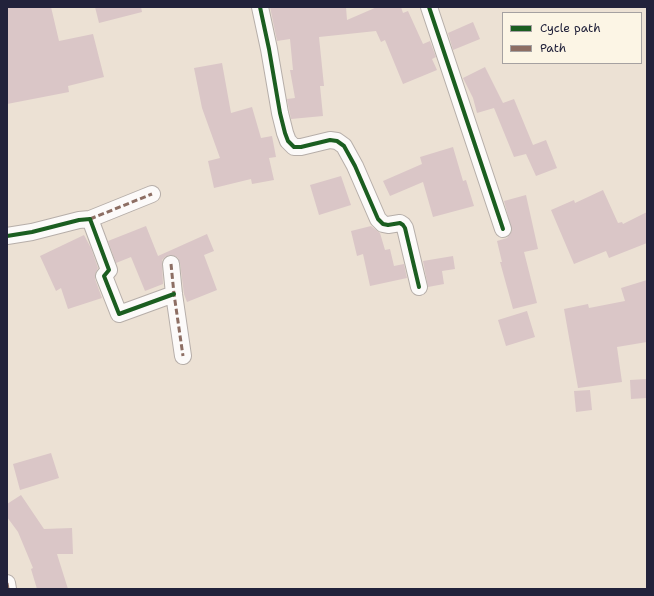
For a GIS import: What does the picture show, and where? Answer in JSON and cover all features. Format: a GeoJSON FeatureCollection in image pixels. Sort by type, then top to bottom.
{"type":"FeatureCollection","features":[{"type":"Feature","properties":{"kind":"street"},"geometry":{"type":"LineString","coordinates":[[260,7],[280,113],[288,141],[294,147],[301,147],[330,140],[337,141],[344,146],[355,166],[378,219],[382,224],[403,224],[419,288]]}},
{"type":"Feature","properties":{"kind":"street"},"geometry":{"type":"LineString","coordinates":[[429,7],[503,230]]}},
{"type":"Feature","properties":{"kind":"street"},"geometry":{"type":"LineString","coordinates":[[7,236],[32,232],[79,220],[90,219],[152,194]]}},
{"type":"Feature","properties":{"kind":"street"},"geometry":{"type":"LineString","coordinates":[[90,219],[109,270],[104,276],[119,314],[174,294]]}},
{"type":"Feature","properties":{"kind":"street"},"geometry":{"type":"LineString","coordinates":[[171,264],[174,294],[184,356]]}},
{"type":"Feature","properties":{"kind":"street"},"geometry":{"type":"LineString","coordinates":[[7,583],[8,589]]}},
{"type":"Feature","properties":{"kind":"building"},"geometry":{"type":"Polygon","coordinates":[[[7,7],[51,7],[59,41],[93,34],[104,77],[68,86],[69,92],[7,104],[7,7]]]}},
{"type":"Feature","properties":{"kind":"building"},"geometry":{"type":"Polygon","coordinates":[[[95,7],[141,7],[142,12],[99,23],[95,7]]]}},
{"type":"Feature","properties":{"kind":"building"},"geometry":{"type":"Polygon","coordinates":[[[270,7],[346,7],[347,20],[377,7],[401,7],[403,13],[408,11],[423,44],[430,41],[436,57],[432,59],[437,70],[403,84],[385,40],[381,42],[376,31],[319,37],[324,86],[320,86],[323,116],[291,119],[287,99],[295,98],[290,70],[293,70],[290,39],[277,41],[270,7]]]}},
{"type":"Feature","properties":{"kind":"building"},"geometry":{"type":"Polygon","coordinates":[[[473,22],[480,39],[453,50],[448,33],[473,22]]]}},
{"type":"Feature","properties":{"kind":"building"},"geometry":{"type":"Polygon","coordinates":[[[222,63],[231,113],[252,107],[261,138],[272,136],[276,157],[269,158],[274,180],[252,184],[251,179],[214,188],[208,161],[220,158],[202,108],[194,68],[222,63]]]}},
{"type":"Feature","properties":{"kind":"building"},"geometry":{"type":"Polygon","coordinates":[[[485,67],[503,103],[514,99],[533,145],[546,140],[557,168],[536,176],[526,154],[514,157],[494,108],[477,113],[473,98],[463,78],[485,67]]]}},
{"type":"Feature","properties":{"kind":"building"},"geometry":{"type":"Polygon","coordinates":[[[453,147],[463,181],[466,180],[474,206],[433,217],[423,182],[390,196],[383,181],[422,164],[420,157],[453,147]]]}},
{"type":"Feature","properties":{"kind":"building"},"geometry":{"type":"Polygon","coordinates":[[[341,176],[351,205],[319,215],[310,185],[341,176]]]}},
{"type":"Feature","properties":{"kind":"building"},"geometry":{"type":"Polygon","coordinates":[[[603,190],[618,223],[622,222],[623,224],[647,212],[647,243],[609,258],[606,251],[574,264],[551,210],[574,200],[575,203],[603,190]]]}},
{"type":"Feature","properties":{"kind":"building"},"geometry":{"type":"Polygon","coordinates":[[[526,195],[538,249],[524,252],[537,303],[513,309],[500,262],[502,262],[497,241],[507,238],[512,231],[504,201],[526,195]]]}},
{"type":"Feature","properties":{"kind":"building"},"geometry":{"type":"Polygon","coordinates":[[[146,226],[158,256],[207,234],[214,251],[204,255],[217,290],[187,302],[184,294],[180,263],[178,258],[170,255],[162,260],[163,284],[145,291],[131,257],[116,263],[108,241],[146,226]]]}},
{"type":"Feature","properties":{"kind":"building"},"geometry":{"type":"Polygon","coordinates":[[[371,226],[380,233],[385,250],[390,249],[394,266],[404,264],[407,278],[370,286],[363,254],[357,256],[351,231],[371,226]]]}},
{"type":"Feature","properties":{"kind":"building"},"geometry":{"type":"Polygon","coordinates":[[[84,235],[91,248],[98,268],[95,274],[95,279],[102,298],[68,309],[61,288],[56,291],[40,256],[84,235]]]}},
{"type":"Feature","properties":{"kind":"building"},"geometry":{"type":"Polygon","coordinates":[[[453,256],[455,269],[442,271],[444,284],[428,287],[423,261],[453,256]]]}},
{"type":"Feature","properties":{"kind":"building"},"geometry":{"type":"Polygon","coordinates":[[[647,280],[647,342],[617,347],[622,382],[578,388],[564,309],[588,304],[589,308],[625,301],[621,288],[647,280]]]}},
{"type":"Feature","properties":{"kind":"building"},"geometry":{"type":"Polygon","coordinates":[[[527,311],[535,337],[506,346],[498,320],[527,311]]]}},
{"type":"Feature","properties":{"kind":"building"},"geometry":{"type":"Polygon","coordinates":[[[647,379],[647,398],[631,399],[630,380],[647,379]]]}},
{"type":"Feature","properties":{"kind":"building"},"geometry":{"type":"Polygon","coordinates":[[[590,390],[592,410],[576,412],[574,391],[590,390]]]}},
{"type":"Feature","properties":{"kind":"building"},"geometry":{"type":"Polygon","coordinates":[[[51,453],[59,478],[20,490],[13,464],[51,453]]]}},
{"type":"Feature","properties":{"kind":"building"},"geometry":{"type":"Polygon","coordinates":[[[21,495],[44,529],[72,528],[73,554],[57,554],[68,589],[37,589],[31,569],[33,568],[18,532],[7,517],[7,504],[21,495]]]}},
{"type":"Feature","properties":{"kind":"marked path"},"geometry":{"type":"LineString","coordinates":[[90,219],[152,194]]}},
{"type":"Feature","properties":{"kind":"marked path"},"geometry":{"type":"LineString","coordinates":[[171,264],[183,356]]}},
{"type":"Feature","properties":{"kind":"marked path"},"geometry":{"type":"LineString","coordinates":[[7,583],[8,589]]}},
{"type":"Feature","properties":{"kind":"cycle path"},"geometry":{"type":"LineString","coordinates":[[260,7],[280,113],[288,141],[294,147],[301,147],[330,140],[337,141],[344,146],[355,166],[378,219],[383,224],[388,225],[400,223],[405,228],[419,287]]}},
{"type":"Feature","properties":{"kind":"cycle path"},"geometry":{"type":"LineString","coordinates":[[429,7],[503,229]]}},
{"type":"Feature","properties":{"kind":"cycle path"},"geometry":{"type":"LineString","coordinates":[[7,236],[32,232],[79,220],[90,219],[109,270],[104,276],[119,314],[174,294]]}}]}
